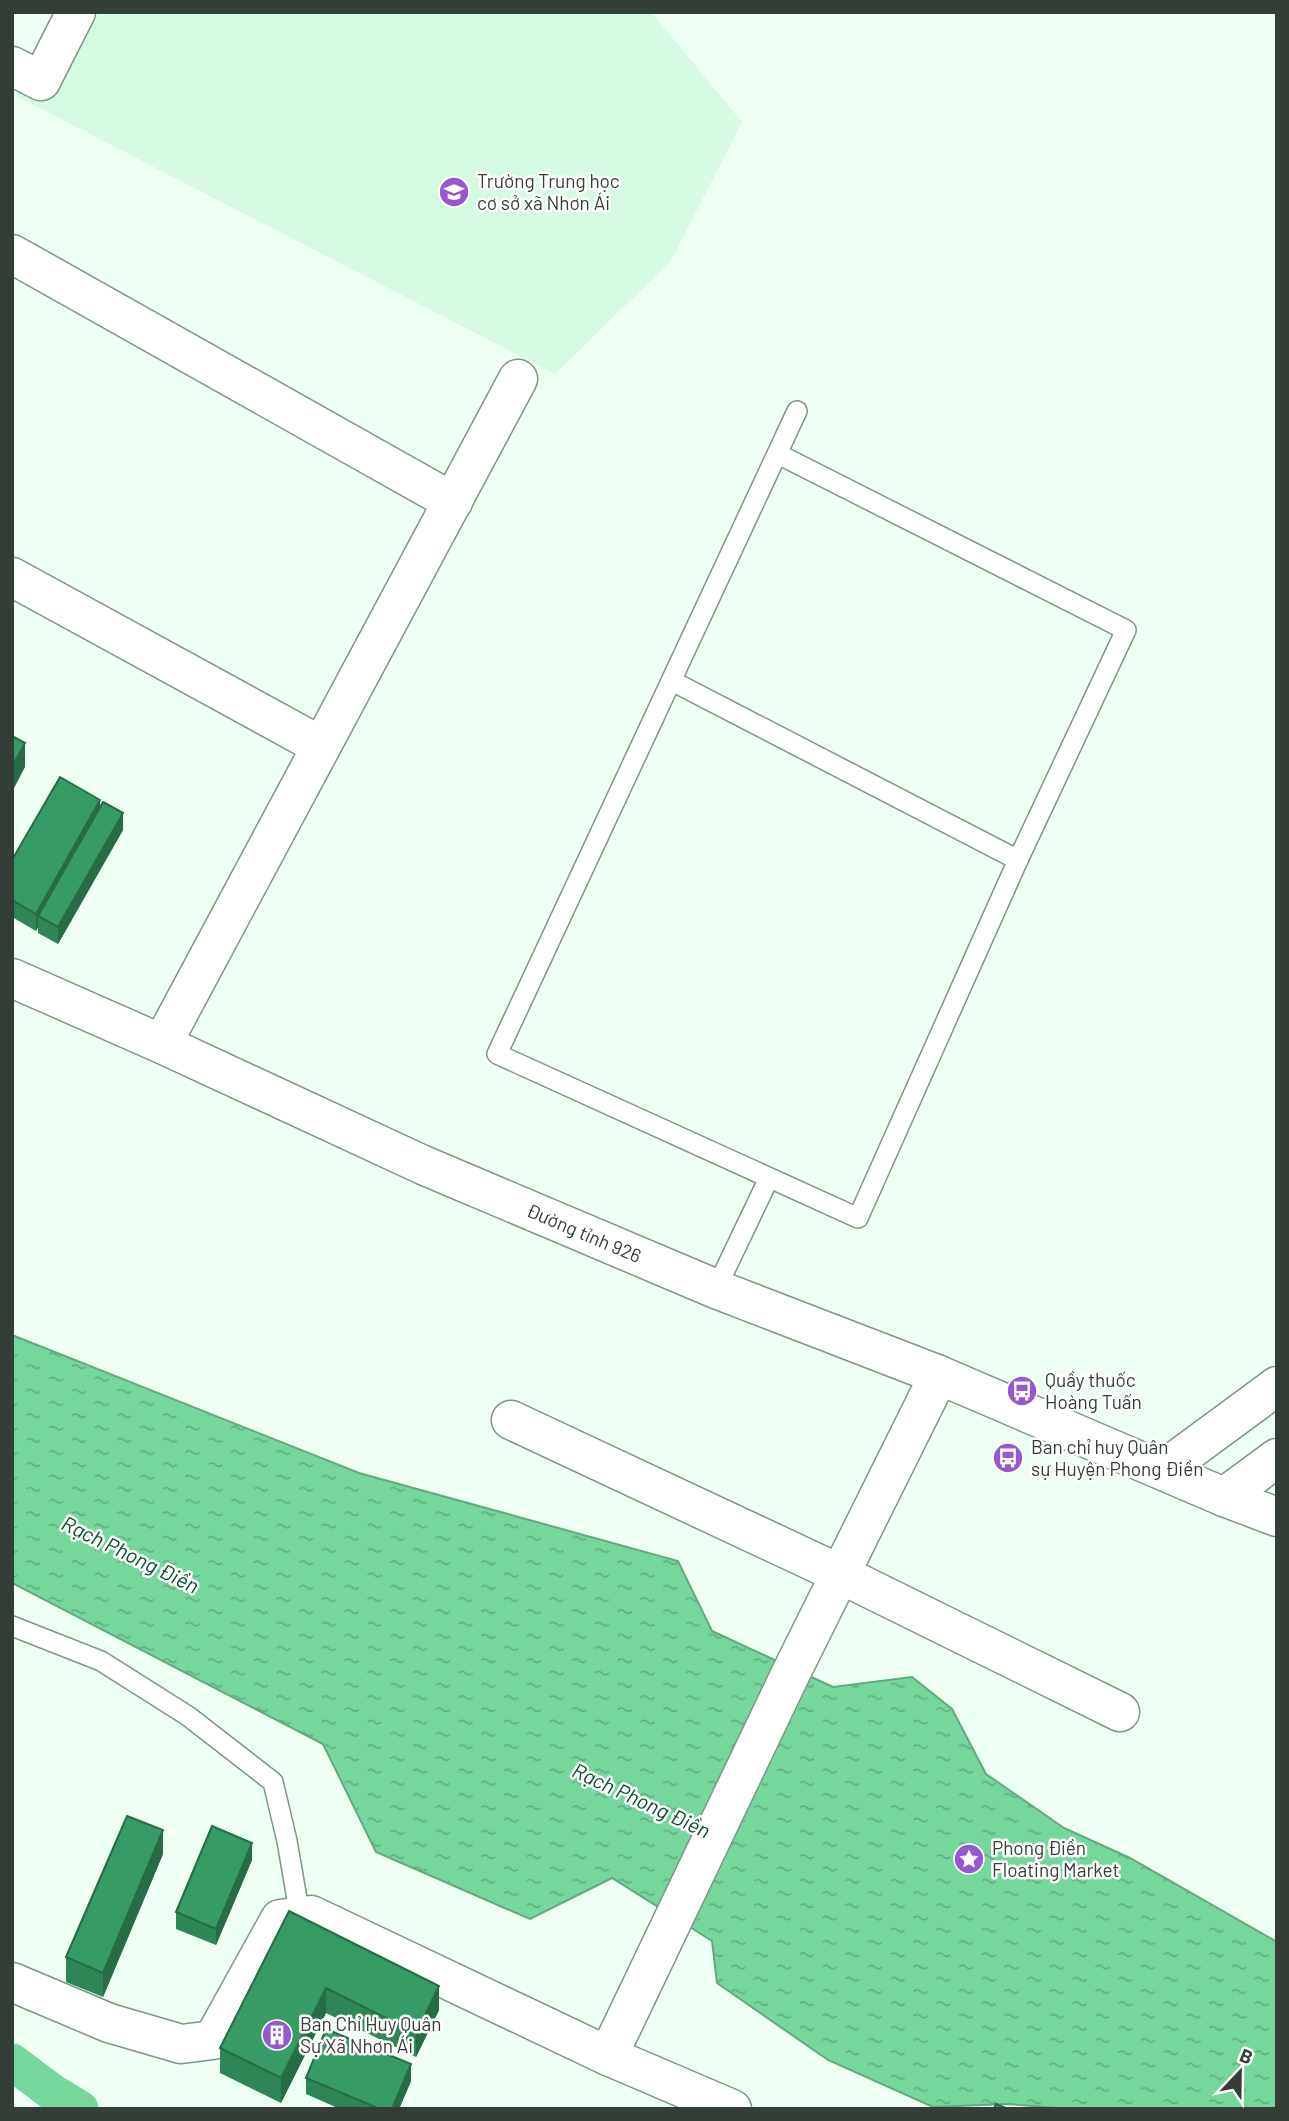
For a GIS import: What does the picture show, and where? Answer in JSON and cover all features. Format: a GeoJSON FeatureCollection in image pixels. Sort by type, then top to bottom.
{"type":"FeatureCollection","features":[{"type":"Feature","properties":{"kind":"street"},"geometry":{"type":"LineString","coordinates":[[12,66],[41,81],[76,12]]}},
{"type":"Feature","properties":{"kind":"street"},"geometry":{"type":"LineString","coordinates":[[12,254],[453,502]]}},
{"type":"Feature","properties":{"kind":"street"},"geometry":{"type":"LineString","coordinates":[[162,1044],[518,379]]}},
{"type":"Feature","properties":{"kind":"street"},"geometry":{"type":"LineString","coordinates":[[12,577],[321,746]]}},
{"type":"Feature","properties":{"kind":"street","name":"Đường tỉnh 926"},"geometry":{"type":"LineString","coordinates":[[12,978],[423,1165],[716,1289],[939,1374],[1224,1497],[1277,1517]]}},
{"type":"Feature","properties":{"kind":"street"},"geometry":{"type":"LineString","coordinates":[[608,2056],[790,1675],[939,1374]]}},
{"type":"Feature","properties":{"kind":"street"},"geometry":{"type":"LineString","coordinates":[[1163,1470],[1277,1386]]}},
{"type":"Feature","properties":{"kind":"street"},"geometry":{"type":"LineString","coordinates":[[511,1420],[840,1574],[1120,1712]]}},
{"type":"Feature","properties":{"kind":"street"},"geometry":{"type":"LineString","coordinates":[[1224,1497],[1277,1458]]}},
{"type":"Feature","properties":{"kind":"street"},"geometry":{"type":"LineString","coordinates":[[12,1982],[109,2023],[181,2044],[213,2040],[280,1919],[311,1915],[608,2056],[732,2109]]}},
{"type":"Feature","properties":{"kind":"lane"},"geometry":{"type":"LineString","coordinates":[[778,454],[1126,630],[1018,860],[858,1218],[497,1054],[797,411]]}},
{"type":"Feature","properties":{"kind":"lane"},"geometry":{"type":"LineString","coordinates":[[672,681],[1018,860]]}},
{"type":"Feature","properties":{"kind":"lane"},"geometry":{"type":"LineString","coordinates":[[716,1289],[769,1178]]}},
{"type":"Feature","properties":{"kind":"lane"},"geometry":{"type":"LineString","coordinates":[[12,1626],[101,1661],[188,1716],[273,1782],[300,1916]]}},
{"type":"Feature","properties":{"kind":"shaded area","name":"Trường Trung học cơ sở xã Nhơn Ái"},"geometry":{"type":"Polygon","coordinates":[[[59,12],[651,12],[742,122],[671,261],[555,374],[16,96],[59,12]]]}},
{"type":"Feature","properties":{"kind":"water","name":"Rạch Phong Điền"},"geometry":{"type":"Polygon","coordinates":[[[12,1335],[359,1473],[678,1561],[712,1631],[833,1687],[912,1677],[952,1709],[986,1774],[1064,1828],[1130,1858],[1277,1942],[1277,2109],[1070,2109],[1008,2104],[933,2107],[828,2060],[717,1983],[712,1941],[612,1878],[530,1919],[376,1852],[323,1744],[12,1583],[12,1335]]]}},
{"type":"Feature","properties":{"kind":"building"},"geometry":{"type":"Polygon","coordinates":[[[12,736],[25,743],[12,767],[12,736]]]}},
{"type":"Feature","properties":{"kind":"building"},"geometry":{"type":"Polygon","coordinates":[[[60,777],[100,800],[36,914],[12,900],[12,860],[60,777]]]}},
{"type":"Feature","properties":{"kind":"building"},"geometry":{"type":"Polygon","coordinates":[[[103,802],[123,813],[58,927],[38,916],[103,802]]]}},
{"type":"Feature","properties":{"kind":"building"},"geometry":{"type":"Polygon","coordinates":[[[127,1816],[163,1830],[103,1973],[66,1957],[127,1816]]]}},
{"type":"Feature","properties":{"kind":"building"},"geometry":{"type":"Polygon","coordinates":[[[212,1826],[252,1843],[216,1929],[176,1912],[212,1826]]]}},
{"type":"Feature","properties":{"kind":"building","name":"Ban Chỉ Huy Quân Sự Xã Nhơn Ái"},"geometry":{"type":"Polygon","coordinates":[[[289,1911],[439,1986],[416,2033],[326,1988],[281,2078],[220,2048],[289,1911]]]}},
{"type":"Feature","properties":{"kind":"building"},"geometry":{"type":"Polygon","coordinates":[[[326,2029],[411,2064],[392,2109],[380,2109],[306,2078],[326,2029]]]}},
{"type":"Feature","properties":{"kind":"building"},"geometry":{"type":"Polygon","coordinates":[[[996,2104],[1008,2109],[994,2109],[996,2104]]]}},
{"type":"Feature","properties":{"kind":"waterway"},"geometry":{"type":"LineString","coordinates":[[12,2062],[80,2109]]}},
{"type":"Feature","properties":{"kind":"place","name":"Trường Trung học cơ sở xã Nhơn Ái"},"geometry":{"type":"Point","coordinates":[454,192]}},
{"type":"Feature","properties":{"kind":"place","name":"Quầy thuốc Hoàng Tuấn"},"geometry":{"type":"Point","coordinates":[1022,1391]}},
{"type":"Feature","properties":{"kind":"place","name":"Ban chỉ huy Quân sự Huyện Phong Điền"},"geometry":{"type":"Point","coordinates":[1008,1458]}},
{"type":"Feature","properties":{"kind":"place","name":"Phong Điền Floating Market"},"geometry":{"type":"Point","coordinates":[969,1859]}},
{"type":"Feature","properties":{"kind":"place","name":"Ban Chỉ Huy Quân Sự Xã Nhơn Ái"},"geometry":{"type":"Point","coordinates":[277,2035]}}]}
